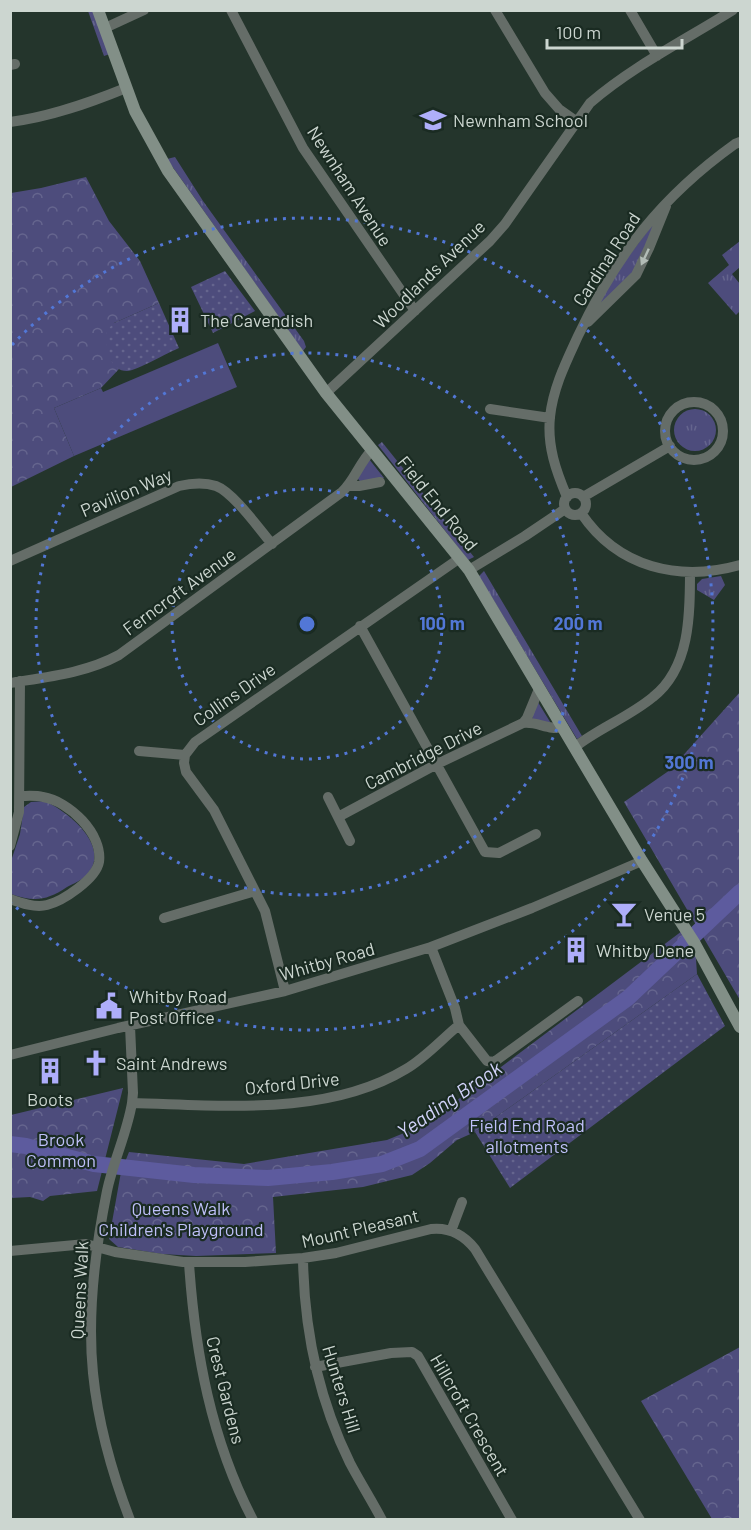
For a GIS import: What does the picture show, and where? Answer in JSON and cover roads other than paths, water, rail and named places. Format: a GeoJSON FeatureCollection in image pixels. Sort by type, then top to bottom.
{"type":"FeatureCollection","features":[{"type":"Feature","properties":{"kind":"street","name":"Field End Road"},"geometry":{"type":"LineString","coordinates":[[98,10],[126,88],[147,135],[168,171],[326,393],[469,570],[642,861],[692,939],[741,1027]]}},
{"type":"Feature","properties":{"kind":"street"},"geometry":{"type":"LineString","coordinates":[[105,28],[144,10]]}},
{"type":"Feature","properties":{"kind":"street","name":"Newnham Avenue"},"geometry":{"type":"LineString","coordinates":[[231,10],[303,148],[415,311]]}},
{"type":"Feature","properties":{"kind":"street"},"geometry":{"type":"LineString","coordinates":[[495,10],[545,93],[559,109],[576,121]]}},
{"type":"Feature","properties":{"kind":"street"},"geometry":{"type":"LineString","coordinates":[[630,10],[657,56]]}},
{"type":"Feature","properties":{"kind":"street","name":"Woodlands Avenue"},"geometry":{"type":"LineString","coordinates":[[326,393],[490,241],[590,103],[607,88],[734,10]]}},
{"type":"Feature","properties":{"kind":"street"},"geometry":{"type":"LineString","coordinates":[[10,122],[61,112],[126,88]]}},
{"type":"Feature","properties":{"kind":"street","name":"Cardinal Road"},"geometry":{"type":"LineString","coordinates":[[567,497],[551,455],[550,418],[556,389],[565,363],[591,306],[632,242],[647,223],[699,171],[741,142]]}},
{"type":"Feature","properties":{"kind":"street","name":"Cardinal Road"},"geometry":{"type":"LineString","coordinates":[[578,336],[590,318],[636,275],[650,248],[667,202]]}},
{"type":"Feature","properties":{"kind":"street"},"geometry":{"type":"LineString","coordinates":[[688,402],[698,402],[706,404],[718,414],[722,423],[722,440],[718,448],[710,455],[693,459],[684,458],[670,446],[666,437],[666,426],[669,417],[680,406],[688,402]]}},
{"type":"Feature","properties":{"kind":"street"},"geometry":{"type":"LineString","coordinates":[[490,409],[550,418]]}},
{"type":"Feature","properties":{"kind":"street"},"geometry":{"type":"LineString","coordinates":[[583,497],[670,446]]}},
{"type":"Feature","properties":{"kind":"street","name":"Ferncroft Avenue"},"geometry":{"type":"LineString","coordinates":[[15,682],[89,668],[119,655],[349,486],[362,462],[372,450]]}},
{"type":"Feature","properties":{"kind":"street","name":"Pavilion Way"},"geometry":{"type":"LineString","coordinates":[[10,561],[179,486],[197,483],[219,487],[236,502],[272,544]]}},
{"type":"Feature","properties":{"kind":"street"},"geometry":{"type":"LineString","coordinates":[[349,486],[380,483]]}},
{"type":"Feature","properties":{"kind":"street"},"geometry":{"type":"LineString","coordinates":[[575,493],[583,497],[585,504],[581,513],[572,514],[565,509],[564,502],[567,497],[575,493]]}},
{"type":"Feature","properties":{"kind":"street"},"geometry":{"type":"LineString","coordinates":[[469,570],[565,509]]}},
{"type":"Feature","properties":{"kind":"street"},"geometry":{"type":"LineString","coordinates":[[581,513],[604,541],[647,566],[690,572],[712,571],[741,565]]}},
{"type":"Feature","properties":{"kind":"street","name":"Collins Drive"},"geometry":{"type":"LineString","coordinates":[[186,756],[195,742],[460,558]]}},
{"type":"Feature","properties":{"kind":"street"},"geometry":{"type":"LineString","coordinates":[[575,747],[653,698],[666,684],[675,670],[684,647],[688,621],[690,572]]}},
{"type":"Feature","properties":{"kind":"street"},"geometry":{"type":"LineString","coordinates":[[360,626],[485,852],[499,853],[536,834]]}},
{"type":"Feature","properties":{"kind":"street"},"geometry":{"type":"LineString","coordinates":[[10,846],[20,812],[15,682]]}},
{"type":"Feature","properties":{"kind":"street"},"geometry":{"type":"LineString","coordinates":[[523,723],[539,689]]}},
{"type":"Feature","properties":{"kind":"street"},"geometry":{"type":"LineString","coordinates":[[523,723],[530,722],[555,729],[563,727]]}},
{"type":"Feature","properties":{"kind":"street","name":"Cambridge Drive"},"geometry":{"type":"LineString","coordinates":[[338,817],[435,765],[523,723]]}},
{"type":"Feature","properties":{"kind":"street"},"geometry":{"type":"LineString","coordinates":[[139,751],[186,756],[184,763],[186,772],[214,810],[265,911],[285,991]]}},
{"type":"Feature","properties":{"kind":"street"},"geometry":{"type":"LineString","coordinates":[[10,899],[24,904],[45,906],[79,887],[92,876],[99,865],[99,851],[95,839],[74,814],[62,804],[44,797],[20,796]]}},
{"type":"Feature","properties":{"kind":"street"},"geometry":{"type":"LineString","coordinates":[[328,797],[350,841]]}},
{"type":"Feature","properties":{"kind":"street","name":"Whitby Road"},"geometry":{"type":"LineString","coordinates":[[10,1055],[285,991],[431,947],[642,861]]}},
{"type":"Feature","properties":{"kind":"street"},"geometry":{"type":"LineString","coordinates":[[164,918],[255,891]]}},
{"type":"Feature","properties":{"kind":"street"},"geometry":{"type":"LineString","coordinates":[[431,947],[455,1008],[459,1025],[487,1061],[494,1062],[578,1001]]}},
{"type":"Feature","properties":{"kind":"street","name":"Oxford Drive"},"geometry":{"type":"LineString","coordinates":[[132,1103],[268,1106],[342,1096],[384,1081],[408,1068],[459,1025]]}},
{"type":"Feature","properties":{"kind":"street","name":"Queens Walk"},"geometry":{"type":"LineString","coordinates":[[130,1026],[132,1103],[111,1172],[97,1246],[91,1320],[93,1373],[98,1408],[116,1484],[130,1520]]}},
{"type":"Feature","properties":{"kind":"street"},"geometry":{"type":"LineString","coordinates":[[462,1202],[451,1231],[468,1239],[475,1249],[636,1518]]}},
{"type":"Feature","properties":{"kind":"street","name":"Mount Pleasant"},"geometry":{"type":"LineString","coordinates":[[10,1251],[86,1245],[189,1263],[245,1262],[303,1258],[354,1250],[431,1229],[441,1228],[451,1231]]}},
{"type":"Feature","properties":{"kind":"street","name":"Hunters Hill"},"geometry":{"type":"LineString","coordinates":[[303,1258],[304,1298],[315,1367],[334,1426],[382,1520]]}},
{"type":"Feature","properties":{"kind":"street","name":"Crest Gardens"},"geometry":{"type":"LineString","coordinates":[[189,1263],[196,1341],[207,1396],[232,1473],[253,1520]]}},
{"type":"Feature","properties":{"kind":"street","name":"Hillcroft Crescent"},"geometry":{"type":"LineString","coordinates":[[315,1367],[413,1349],[512,1520]]}},
{"type":"Feature","properties":{"kind":"waterway","name":"Yeading Brook"},"geometry":{"type":"LineString","coordinates":[[10,1144],[94,1164],[194,1175],[268,1178],[332,1172],[382,1164],[420,1149],[628,998],[740,892]]}},
{"type":"Feature","properties":{"kind":"place","name":"Newnham School"},"geometry":{"type":"Point","coordinates":[433,120]}},
{"type":"Feature","properties":{"kind":"place","name":"The Cavendish"},"geometry":{"type":"Point","coordinates":[180,320]}},
{"type":"Feature","properties":{"kind":"place","name":"Venue 5"},"geometry":{"type":"Point","coordinates":[624,914]}},
{"type":"Feature","properties":{"kind":"place","name":"Whitby Dene"},"geometry":{"type":"Point","coordinates":[576,950]}},
{"type":"Feature","properties":{"kind":"place","name":"Whitby Road Post Office"},"geometry":{"type":"Point","coordinates":[109,1006]}},
{"type":"Feature","properties":{"kind":"place","name":"Saint Andrews"},"geometry":{"type":"Point","coordinates":[96,1063]}},
{"type":"Feature","properties":{"kind":"place","name":"Boots"},"geometry":{"type":"Point","coordinates":[50,1071]}},
{"type":"Feature","properties":{"kind":"park label","name":"Field End Road allotments"},"geometry":{"type":"Point","coordinates":[527,1135]}},
{"type":"Feature","properties":{"kind":"park label","name":"Brook Common"},"geometry":{"type":"Point","coordinates":[61,1149]}},
{"type":"Feature","properties":{"kind":"park label","name":"Queens Walk Children's Playground"},"geometry":{"type":"Point","coordinates":[181,1218]}}]}
